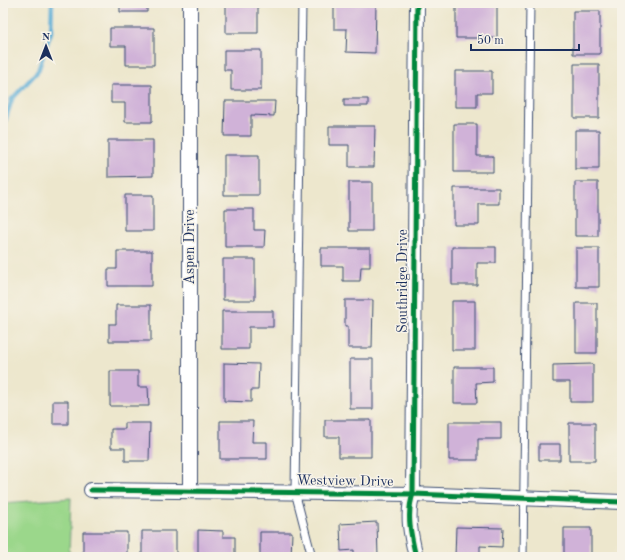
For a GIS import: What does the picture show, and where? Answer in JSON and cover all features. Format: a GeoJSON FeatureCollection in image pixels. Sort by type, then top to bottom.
{"type":"FeatureCollection","features":[{"type":"Feature","properties":{"kind":"street","name":"Aspen Drive"},"geometry":{"type":"LineString","coordinates":[[190,3],[190,490]]}},
{"type":"Feature","properties":{"kind":"street","name":"Southridge Drive"},"geometry":{"type":"LineString","coordinates":[[416,557],[409,518],[409,505],[414,494],[417,3]]}},
{"type":"Feature","properties":{"kind":"street","name":"Westview Drive"},"geometry":{"type":"LineString","coordinates":[[91,490],[190,490],[414,494],[622,502]]}},
{"type":"Feature","properties":{"kind":"lane"},"geometry":{"type":"LineString","coordinates":[[302,3],[296,492],[312,557]]}},
{"type":"Feature","properties":{"kind":"lane"},"geometry":{"type":"LineString","coordinates":[[522,557],[530,3]]}},
{"type":"Feature","properties":{"kind":"green space"},"geometry":{"type":"Polygon","coordinates":[[[71,498],[69,557],[3,557],[3,503],[71,498]]]}},
{"type":"Feature","properties":{"kind":"building"},"geometry":{"type":"Polygon","coordinates":[[[120,3],[147,3],[147,12],[120,12],[120,3]]]}},
{"type":"Feature","properties":{"kind":"building"},"geometry":{"type":"Polygon","coordinates":[[[226,3],[258,3],[258,33],[226,33],[226,3]]]}},
{"type":"Feature","properties":{"kind":"building"},"geometry":{"type":"Polygon","coordinates":[[[334,3],[376,3],[375,53],[346,52],[347,29],[334,29],[334,3]]]}},
{"type":"Feature","properties":{"kind":"building"},"geometry":{"type":"Polygon","coordinates":[[[456,4],[497,4],[497,38],[456,38],[456,4]]]}},
{"type":"Feature","properties":{"kind":"building"},"geometry":{"type":"Polygon","coordinates":[[[573,11],[600,11],[600,54],[573,54],[573,11]]]}},
{"type":"Feature","properties":{"kind":"building"},"geometry":{"type":"Polygon","coordinates":[[[110,28],[154,28],[154,65],[126,65],[126,46],[110,46],[110,28]]]}},
{"type":"Feature","properties":{"kind":"building"},"geometry":{"type":"Polygon","coordinates":[[[224,50],[261,50],[261,90],[231,90],[231,70],[224,70],[224,50]]]}},
{"type":"Feature","properties":{"kind":"building"},"geometry":{"type":"Polygon","coordinates":[[[574,64],[599,64],[599,118],[574,118],[574,64]]]}},
{"type":"Feature","properties":{"kind":"building"},"geometry":{"type":"Polygon","coordinates":[[[455,71],[492,71],[492,93],[477,93],[477,107],[455,107],[455,71]]]}},
{"type":"Feature","properties":{"kind":"building"},"geometry":{"type":"Polygon","coordinates":[[[111,85],[152,85],[152,122],[125,122],[125,103],[111,103],[111,85]]]}},
{"type":"Feature","properties":{"kind":"building"},"geometry":{"type":"Polygon","coordinates":[[[344,99],[368,99],[368,106],[344,106],[344,99]]]}},
{"type":"Feature","properties":{"kind":"building"},"geometry":{"type":"Polygon","coordinates":[[[225,101],[275,101],[274,116],[251,115],[251,136],[224,136],[225,101]]]}},
{"type":"Feature","properties":{"kind":"building"},"geometry":{"type":"Polygon","coordinates":[[[454,124],[477,124],[477,156],[493,156],[493,172],[454,172],[454,124]]]}},
{"type":"Feature","properties":{"kind":"building"},"geometry":{"type":"Polygon","coordinates":[[[329,126],[375,126],[374,167],[349,167],[349,145],[329,145],[329,126]]]}},
{"type":"Feature","properties":{"kind":"building"},"geometry":{"type":"Polygon","coordinates":[[[575,130],[599,130],[599,169],[575,169],[575,130]]]}},
{"type":"Feature","properties":{"kind":"building"},"geometry":{"type":"Polygon","coordinates":[[[108,140],[153,140],[153,176],[108,177],[108,140]]]}},
{"type":"Feature","properties":{"kind":"building"},"geometry":{"type":"Polygon","coordinates":[[[224,155],[259,155],[259,195],[224,195],[224,155]]]}},
{"type":"Feature","properties":{"kind":"building"},"geometry":{"type":"Polygon","coordinates":[[[349,182],[372,182],[372,231],[349,231],[349,182]]]}},
{"type":"Feature","properties":{"kind":"building"},"geometry":{"type":"Polygon","coordinates":[[[575,182],[598,182],[598,236],[575,236],[575,182]]]}},
{"type":"Feature","properties":{"kind":"building"},"geometry":{"type":"Polygon","coordinates":[[[454,188],[499,188],[499,204],[479,204],[479,225],[454,225],[454,188]]]}},
{"type":"Feature","properties":{"kind":"building"},"geometry":{"type":"Polygon","coordinates":[[[125,195],[153,195],[153,231],[125,231],[125,195]]]}},
{"type":"Feature","properties":{"kind":"building"},"geometry":{"type":"Polygon","coordinates":[[[225,209],[254,209],[254,230],[265,230],[264,247],[225,247],[225,209]]]}},
{"type":"Feature","properties":{"kind":"building"},"geometry":{"type":"Polygon","coordinates":[[[452,247],[496,247],[496,263],[477,263],[477,285],[452,285],[452,247]]]}},
{"type":"Feature","properties":{"kind":"building"},"geometry":{"type":"Polygon","coordinates":[[[321,248],[370,248],[370,267],[361,267],[360,281],[343,281],[343,266],[321,266],[321,248]]]}},
{"type":"Feature","properties":{"kind":"building"},"geometry":{"type":"Polygon","coordinates":[[[576,248],[599,248],[599,287],[576,287],[576,248]]]}},
{"type":"Feature","properties":{"kind":"building"},"geometry":{"type":"Polygon","coordinates":[[[117,251],[152,251],[152,286],[108,286],[108,269],[117,269],[117,251]]]}},
{"type":"Feature","properties":{"kind":"building"},"geometry":{"type":"Polygon","coordinates":[[[223,259],[255,259],[255,300],[223,300],[223,259]]]}},
{"type":"Feature","properties":{"kind":"building"},"geometry":{"type":"Polygon","coordinates":[[[345,300],[373,300],[372,348],[348,348],[348,326],[345,326],[345,300]]]}},
{"type":"Feature","properties":{"kind":"building"},"geometry":{"type":"Polygon","coordinates":[[[452,301],[475,301],[475,350],[452,350],[452,301]]]}},
{"type":"Feature","properties":{"kind":"building"},"geometry":{"type":"Polygon","coordinates":[[[576,303],[597,303],[597,353],[576,353],[576,303]]]}},
{"type":"Feature","properties":{"kind":"building"},"geometry":{"type":"Polygon","coordinates":[[[116,305],[151,305],[151,341],[109,341],[109,324],[116,324],[116,305]]]}},
{"type":"Feature","properties":{"kind":"building"},"geometry":{"type":"Polygon","coordinates":[[[222,311],[273,311],[273,327],[249,327],[249,349],[222,349],[222,311]]]}},
{"type":"Feature","properties":{"kind":"building"},"geometry":{"type":"Polygon","coordinates":[[[350,359],[373,359],[373,409],[350,409],[350,359]]]}},
{"type":"Feature","properties":{"kind":"building"},"geometry":{"type":"Polygon","coordinates":[[[224,363],[259,364],[258,390],[251,390],[251,402],[224,401],[224,363]]]}},
{"type":"Feature","properties":{"kind":"building"},"geometry":{"type":"Polygon","coordinates":[[[593,364],[593,402],[570,402],[570,382],[553,382],[553,365],[593,364]]]}},
{"type":"Feature","properties":{"kind":"building"},"geometry":{"type":"Polygon","coordinates":[[[454,367],[493,367],[493,382],[476,383],[477,403],[454,403],[454,367]]]}},
{"type":"Feature","properties":{"kind":"building"},"geometry":{"type":"Polygon","coordinates":[[[110,371],[138,371],[138,387],[148,387],[149,406],[110,406],[110,371]]]}},
{"type":"Feature","properties":{"kind":"building"},"geometry":{"type":"Polygon","coordinates":[[[53,401],[68,401],[68,424],[53,424],[53,401]]]}},
{"type":"Feature","properties":{"kind":"building"},"geometry":{"type":"Polygon","coordinates":[[[325,420],[371,420],[371,457],[339,457],[339,437],[325,437],[325,420]]]}},
{"type":"Feature","properties":{"kind":"building"},"geometry":{"type":"Polygon","coordinates":[[[220,421],[253,421],[252,442],[267,442],[267,459],[220,459],[220,421]]]}},
{"type":"Feature","properties":{"kind":"building"},"geometry":{"type":"Polygon","coordinates":[[[449,422],[501,422],[501,439],[478,439],[478,460],[449,460],[449,422]]]}},
{"type":"Feature","properties":{"kind":"building"},"geometry":{"type":"Polygon","coordinates":[[[125,423],[150,423],[149,461],[125,461],[125,448],[111,448],[111,429],[125,429],[125,423]]]}},
{"type":"Feature","properties":{"kind":"building"},"geometry":{"type":"Polygon","coordinates":[[[569,423],[595,423],[595,461],[569,461],[569,423]]]}},
{"type":"Feature","properties":{"kind":"building"},"geometry":{"type":"Polygon","coordinates":[[[539,444],[560,444],[560,460],[539,460],[539,444]]]}},
{"type":"Feature","properties":{"kind":"building"},"geometry":{"type":"Polygon","coordinates":[[[377,522],[378,557],[354,557],[354,550],[341,551],[340,524],[377,522]]]}},
{"type":"Feature","properties":{"kind":"building"},"geometry":{"type":"Polygon","coordinates":[[[456,527],[503,528],[502,547],[480,546],[480,557],[455,557],[456,527]]]}},
{"type":"Feature","properties":{"kind":"building"},"geometry":{"type":"Polygon","coordinates":[[[564,528],[591,528],[591,557],[564,557],[564,528]]]}},
{"type":"Feature","properties":{"kind":"building"},"geometry":{"type":"Polygon","coordinates":[[[198,530],[223,531],[223,537],[235,537],[235,557],[198,557],[198,530]]]}},
{"type":"Feature","properties":{"kind":"building"},"geometry":{"type":"Polygon","coordinates":[[[142,531],[176,531],[176,557],[142,557],[142,531]]]}},
{"type":"Feature","properties":{"kind":"building"},"geometry":{"type":"Polygon","coordinates":[[[83,532],[127,532],[127,557],[83,557],[83,532]]]}},
{"type":"Feature","properties":{"kind":"building"},"geometry":{"type":"Polygon","coordinates":[[[260,532],[292,532],[291,557],[260,557],[260,532]]]}},
{"type":"Feature","properties":{"kind":"waterway"},"geometry":{"type":"LineString","coordinates":[[3,127],[12,99],[38,71],[51,32],[52,3]]}},
{"type":"Feature","properties":{"kind":"cycle path"},"geometry":{"type":"LineString","coordinates":[[416,557],[411,533],[410,509],[413,494],[417,3]]}},
{"type":"Feature","properties":{"kind":"cycle path"},"geometry":{"type":"LineString","coordinates":[[91,490],[413,494],[622,502]]}}]}
